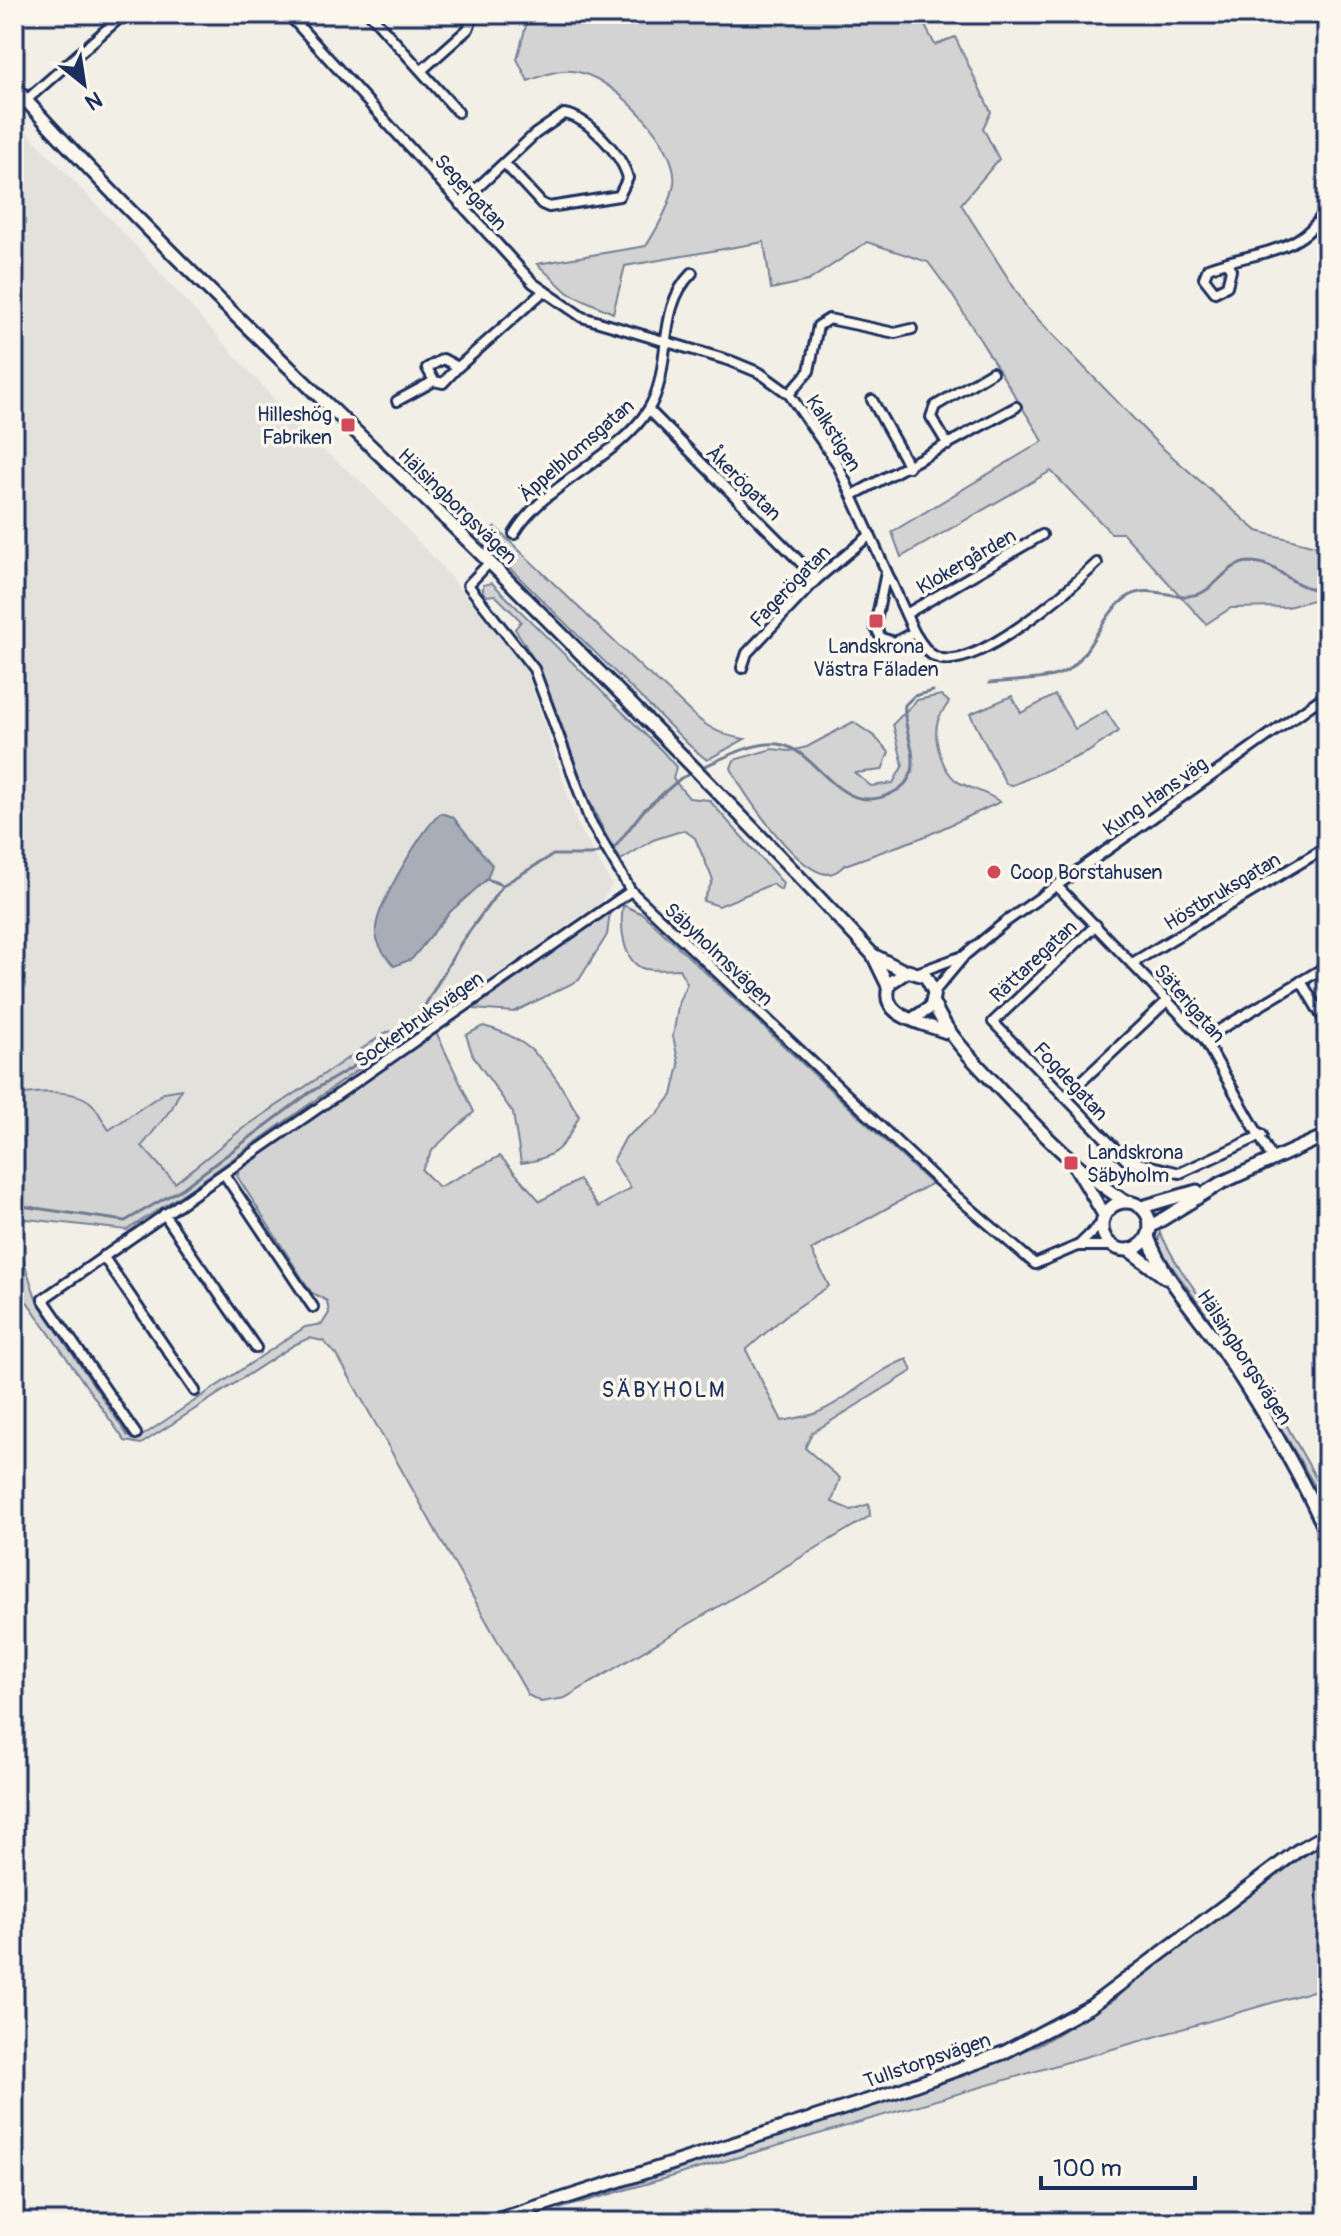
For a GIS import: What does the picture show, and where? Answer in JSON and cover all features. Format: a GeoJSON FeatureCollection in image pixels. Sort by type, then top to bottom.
{"type":"FeatureCollection","features":[{"type":"Feature","properties":{"kind":"main road","name":"Hälsingborgsvägen"},"geometry":{"type":"LineString","coordinates":[[14,87],[203,285],[490,562],[725,798],[873,955],[888,986]]}},
{"type":"Feature","properties":{"kind":"main road","name":"Hälsingborgsvägen"},"geometry":{"type":"LineString","coordinates":[[873,955],[904,971]]}},
{"type":"Feature","properties":{"kind":"main road"},"geometry":{"type":"LineString","coordinates":[[946,1032],[929,980],[919,972],[904,971],[888,986],[887,998],[892,1010],[902,1017],[914,1018],[946,1032],[1074,1166],[1124,1201],[1142,1207],[1221,1183],[1327,1135]]}},
{"type":"Feature","properties":{"kind":"main road"},"geometry":{"type":"LineString","coordinates":[[914,1018],[925,1013],[933,998]]}},
{"type":"Feature","properties":{"kind":"main road"},"geometry":{"type":"LineString","coordinates":[[1074,1166],[1103,1219],[1103,1233],[1113,1246],[1129,1250],[1140,1245],[1149,1232],[1221,1183]]}},
{"type":"Feature","properties":{"kind":"main road"},"geometry":{"type":"LineString","coordinates":[[1103,1219],[1113,1206],[1124,1201]]}},
{"type":"Feature","properties":{"kind":"main road"},"geometry":{"type":"LineString","coordinates":[[1142,1207],[1149,1232]]}},
{"type":"Feature","properties":{"kind":"main road","name":"Hälsingborgsvägen"},"geometry":{"type":"LineString","coordinates":[[1149,1232],[1175,1286],[1224,1351],[1258,1406],[1327,1534]]}},
{"type":"Feature","properties":{"kind":"main road","name":"Hälsingborgsvägen"},"geometry":{"type":"LineString","coordinates":[[1129,1250],[1175,1286]]}},
{"type":"Feature","properties":{"kind":"main road","name":"Tullstorpsvägen"},"geometry":{"type":"LineString","coordinates":[[490,2222],[897,2091],[1003,2053],[1091,2006],[1286,1859],[1327,1834]]}},
{"type":"Feature","properties":{"kind":"street"},"geometry":{"type":"LineString","coordinates":[[14,111],[124,14]]}},
{"type":"Feature","properties":{"kind":"street"},"geometry":{"type":"LineString","coordinates":[[370,14],[458,112]]}},
{"type":"Feature","properties":{"kind":"street"},"geometry":{"type":"LineString","coordinates":[[422,70],[468,29],[474,14]]}},
{"type":"Feature","properties":{"kind":"street","name":"Segergatan"},"geometry":{"type":"LineString","coordinates":[[293,16],[460,204],[544,291],[582,317],[664,343]]}},
{"type":"Feature","properties":{"kind":"street"},"geometry":{"type":"LineString","coordinates":[[460,204],[555,117],[573,115],[623,163],[627,185],[619,196],[549,207],[542,204],[506,165]]}},
{"type":"Feature","properties":{"kind":"street"},"geometry":{"type":"LineString","coordinates":[[1228,264],[1294,243],[1310,231],[1327,207]]}},
{"type":"Feature","properties":{"kind":"street","name":"Äppelblomsgatan"},"geometry":{"type":"LineString","coordinates":[[514,534],[524,517],[597,458],[649,410],[681,284],[692,273]]}},
{"type":"Feature","properties":{"kind":"street"},"geometry":{"type":"LineString","coordinates":[[397,401],[434,381],[443,383],[544,291]]}},
{"type":"Feature","properties":{"kind":"street"},"geometry":{"type":"LineString","coordinates":[[789,394],[809,371],[818,326],[829,319],[895,333],[912,329]]}},
{"type":"Feature","properties":{"kind":"street","name":"Kalkstigen"},"geometry":{"type":"LineString","coordinates":[[664,343],[731,361],[760,373],[789,394],[826,444],[853,495],[914,632]]}},
{"type":"Feature","properties":{"kind":"street"},"geometry":{"type":"LineString","coordinates":[[434,381],[427,368],[443,359],[458,367]]}},
{"type":"Feature","properties":{"kind":"street"},"geometry":{"type":"LineString","coordinates":[[948,445],[931,417],[935,406],[992,372]]}},
{"type":"Feature","properties":{"kind":"street"},"geometry":{"type":"LineString","coordinates":[[872,400],[909,467]]}},
{"type":"Feature","properties":{"kind":"street"},"geometry":{"type":"LineString","coordinates":[[853,495],[1016,407]]}},
{"type":"Feature","properties":{"kind":"street","name":"Åkerögatan"},"geometry":{"type":"LineString","coordinates":[[649,410],[817,579]]}},
{"type":"Feature","properties":{"kind":"street","name":"Fagerögatan"},"geometry":{"type":"LineString","coordinates":[[742,668],[747,653],[817,579],[870,535]]}},
{"type":"Feature","properties":{"kind":"street","name":"Klokergården"},"geometry":{"type":"LineString","coordinates":[[906,614],[1042,535]]}},
{"type":"Feature","properties":{"kind":"street","name":"Säbyholmsvägen"},"geometry":{"type":"LineString","coordinates":[[490,562],[468,585],[534,669],[590,821],[631,891],[890,1136],[1035,1264],[1077,1246],[1103,1219]]}},
{"type":"Feature","properties":{"kind":"street"},"geometry":{"type":"LineString","coordinates":[[886,572],[876,630],[881,638],[891,642],[914,632],[934,657],[944,660],[964,656],[1025,623],[1097,563]]}},
{"type":"Feature","properties":{"kind":"street","name":"Kung Hans väg"},"geometry":{"type":"LineString","coordinates":[[933,998],[965,955],[1327,694]]}},
{"type":"Feature","properties":{"kind":"street","name":"Höstbruksgatan"},"geometry":{"type":"LineString","coordinates":[[1134,962],[1327,847]]}},
{"type":"Feature","properties":{"kind":"street","name":"Säterigatan"},"geometry":{"type":"LineString","coordinates":[[1057,886],[1134,962],[1204,1039],[1262,1135],[1273,1160]]}},
{"type":"Feature","properties":{"kind":"street","name":"Sockerbruksvägen"},"geometry":{"type":"LineString","coordinates":[[136,1434],[43,1299],[631,891]]}},
{"type":"Feature","properties":{"kind":"street","name":"Rättaregatan"},"geometry":{"type":"LineString","coordinates":[[993,1022],[1096,925]]}},
{"type":"Feature","properties":{"kind":"street","name":"Kung Hans väg"},"geometry":{"type":"LineString","coordinates":[[919,972],[965,955]]}},
{"type":"Feature","properties":{"kind":"street"},"geometry":{"type":"LineString","coordinates":[[1204,1039],[1327,966]]}},
{"type":"Feature","properties":{"kind":"street"},"geometry":{"type":"LineString","coordinates":[[1301,981],[1327,1025]]}},
{"type":"Feature","properties":{"kind":"street"},"geometry":{"type":"LineString","coordinates":[[1065,1097],[1168,1000]]}},
{"type":"Feature","properties":{"kind":"street","name":"Fogdegatan"},"geometry":{"type":"LineString","coordinates":[[993,1022],[1120,1156],[1180,1173],[1262,1135]]}},
{"type":"Feature","properties":{"kind":"street"},"geometry":{"type":"LineString","coordinates":[[224,1174],[313,1307]]}},
{"type":"Feature","properties":{"kind":"street"},"geometry":{"type":"LineString","coordinates":[[164,1214],[256,1348]]}},
{"type":"Feature","properties":{"kind":"street","name":"Säbyholmsvägen"},"geometry":{"type":"LineString","coordinates":[[1077,1246],[1113,1246]]}},
{"type":"Feature","properties":{"kind":"street"},"geometry":{"type":"LineString","coordinates":[[103,1256],[195,1391]]}},
{"type":"Feature","properties":{"kind":"shaded area"},"geometry":{"type":"Polygon","coordinates":[[[529,14],[919,14],[935,45],[955,37],[991,112],[983,128],[999,159],[961,204],[1027,308],[1158,444],[1257,531],[1327,549],[1327,577],[1320,598],[1288,607],[1231,608],[1206,624],[1123,533],[1111,533],[1051,471],[901,557],[892,532],[1043,441],[951,293],[928,262],[867,242],[808,281],[771,289],[764,242],[625,266],[613,313],[568,293],[537,264],[646,246],[670,199],[674,183],[673,168],[667,151],[643,117],[596,79],[568,71],[528,81],[517,59],[529,14]]]}},
{"type":"Feature","properties":{"kind":"shaded area"},"geometry":{"type":"Polygon","coordinates":[[[14,128],[27,132],[148,259],[310,439],[364,484],[438,562],[526,669],[577,823],[612,885],[601,902],[163,1206],[14,1101],[14,128]]]}},
{"type":"Feature","properties":{"kind":"shaded area"},"geometry":{"type":"Polygon","coordinates":[[[495,527],[692,714],[715,730],[745,739],[707,760],[690,746],[476,535],[480,531],[486,535],[495,527]]]}},
{"type":"Feature","properties":{"kind":"shaded area"},"geometry":{"type":"Polygon","coordinates":[[[492,583],[663,752],[676,767],[673,779],[689,798],[709,800],[783,883],[781,890],[772,884],[719,906],[703,901],[713,880],[695,838],[684,830],[653,840],[621,860],[591,804],[532,656],[515,629],[521,621],[495,595],[487,596],[483,592],[483,585],[492,583]]]}},
{"type":"Feature","properties":{"kind":"shaded area"},"geometry":{"type":"Polygon","coordinates":[[[941,695],[949,702],[940,716],[936,734],[943,763],[960,783],[1000,802],[926,836],[845,865],[832,873],[822,873],[797,857],[758,811],[731,768],[734,760],[772,749],[790,751],[807,747],[853,722],[874,736],[889,752],[882,770],[855,773],[871,786],[893,783],[903,765],[893,724],[917,700],[941,695]]]}},
{"type":"Feature","properties":{"kind":"shaded area"},"geometry":{"type":"Polygon","coordinates":[[[1055,695],[1075,729],[1106,711],[1119,731],[1088,752],[1013,785],[1006,784],[970,714],[1012,696],[1021,713],[1055,695]]]}},
{"type":"Feature","properties":{"kind":"shaded area"},"geometry":{"type":"Polygon","coordinates":[[[441,813],[453,817],[492,865],[487,879],[450,912],[412,959],[394,966],[378,943],[376,927],[379,916],[402,867],[441,813]]]}},
{"type":"Feature","properties":{"kind":"shaded area"},"geometry":{"type":"Polygon","coordinates":[[[623,905],[643,914],[931,1184],[811,1250],[829,1286],[785,1316],[746,1350],[782,1421],[814,1414],[907,1359],[912,1371],[812,1433],[805,1448],[840,1478],[832,1502],[851,1510],[869,1504],[870,1516],[565,1698],[541,1702],[528,1695],[337,1355],[323,1341],[309,1338],[294,1345],[141,1444],[125,1441],[28,1303],[14,1291],[14,1232],[37,1301],[128,1436],[139,1438],[305,1327],[322,1324],[329,1313],[327,1301],[311,1292],[237,1176],[240,1170],[436,1032],[474,1112],[433,1149],[422,1170],[439,1187],[500,1156],[540,1201],[579,1180],[598,1207],[631,1188],[613,1161],[626,1137],[657,1114],[672,1095],[679,1065],[673,1036],[679,1001],[687,983],[679,969],[645,969],[631,959],[624,942],[623,905]]]}},
{"type":"Feature","properties":{"kind":"shaded area"},"geometry":{"type":"Polygon","coordinates":[[[610,912],[607,935],[579,980],[514,1012],[473,1009],[610,912]]]}},
{"type":"Feature","properties":{"kind":"shaded area"},"geometry":{"type":"Polygon","coordinates":[[[483,1026],[517,1039],[530,1048],[551,1071],[579,1116],[564,1143],[543,1158],[521,1163],[513,1113],[473,1056],[466,1035],[483,1026]]]}},
{"type":"Feature","properties":{"kind":"shaded area"},"geometry":{"type":"Polygon","coordinates":[[[394,1031],[401,1039],[127,1230],[27,1219],[14,1223],[14,1096],[54,1092],[84,1098],[94,1106],[109,1130],[165,1092],[181,1089],[172,1108],[142,1146],[175,1183],[242,1129],[387,1032],[394,1031]]]}},
{"type":"Feature","properties":{"kind":"shaded area"},"geometry":{"type":"Polygon","coordinates":[[[1160,1233],[1177,1264],[1277,1408],[1327,1498],[1327,1507],[1249,1373],[1157,1246],[1160,1233]]]}},
{"type":"Feature","properties":{"kind":"shaded area"},"geometry":{"type":"Polygon","coordinates":[[[1327,1840],[1327,1987],[559,2209],[966,2075],[1042,2043],[1112,2001],[1241,1900],[1327,1840]]]}},
{"type":"Feature","properties":{"kind":"waterway"},"geometry":{"type":"LineString","coordinates":[[989,683],[1036,679],[1062,673],[1081,657],[1105,620],[1124,599],[1145,592],[1195,595],[1242,563],[1260,563],[1303,586],[1327,591]]}},
{"type":"Feature","properties":{"kind":"waterway"},"geometry":{"type":"LineString","coordinates":[[701,768],[752,747],[783,745],[808,760],[845,792],[859,798],[874,799],[892,793],[909,778],[913,755],[905,705],[914,696],[933,691]]}},
{"type":"Feature","properties":{"kind":"waterway"},"geometry":{"type":"LineString","coordinates":[[14,1205],[125,1221],[183,1188],[309,1093],[393,1043],[424,1007],[461,943],[503,885],[553,855],[591,855],[615,847],[643,811],[681,778],[694,772]]}},
{"type":"Feature","properties":{"kind":"waterway"},"geometry":{"type":"LineString","coordinates":[[487,879],[502,885]]}},
{"type":"Feature","properties":{"kind":"place","name":"Hilleshög Fabriken"},"geometry":{"type":"Point","coordinates":[348,425]}},
{"type":"Feature","properties":{"kind":"place","name":"Landskrona Västra Fäladen"},"geometry":{"type":"Point","coordinates":[876,621]}},
{"type":"Feature","properties":{"kind":"place","name":"Coop Borstahusen"},"geometry":{"type":"Point","coordinates":[994,872]}},
{"type":"Feature","properties":{"kind":"place","name":"Landskrona Säbyholm"},"geometry":{"type":"Point","coordinates":[1071,1163]}},
{"type":"Feature","properties":{"kind":"district","name":"SÄBYHOLM"},"geometry":{"type":"Point","coordinates":[664,1389]}}]}
